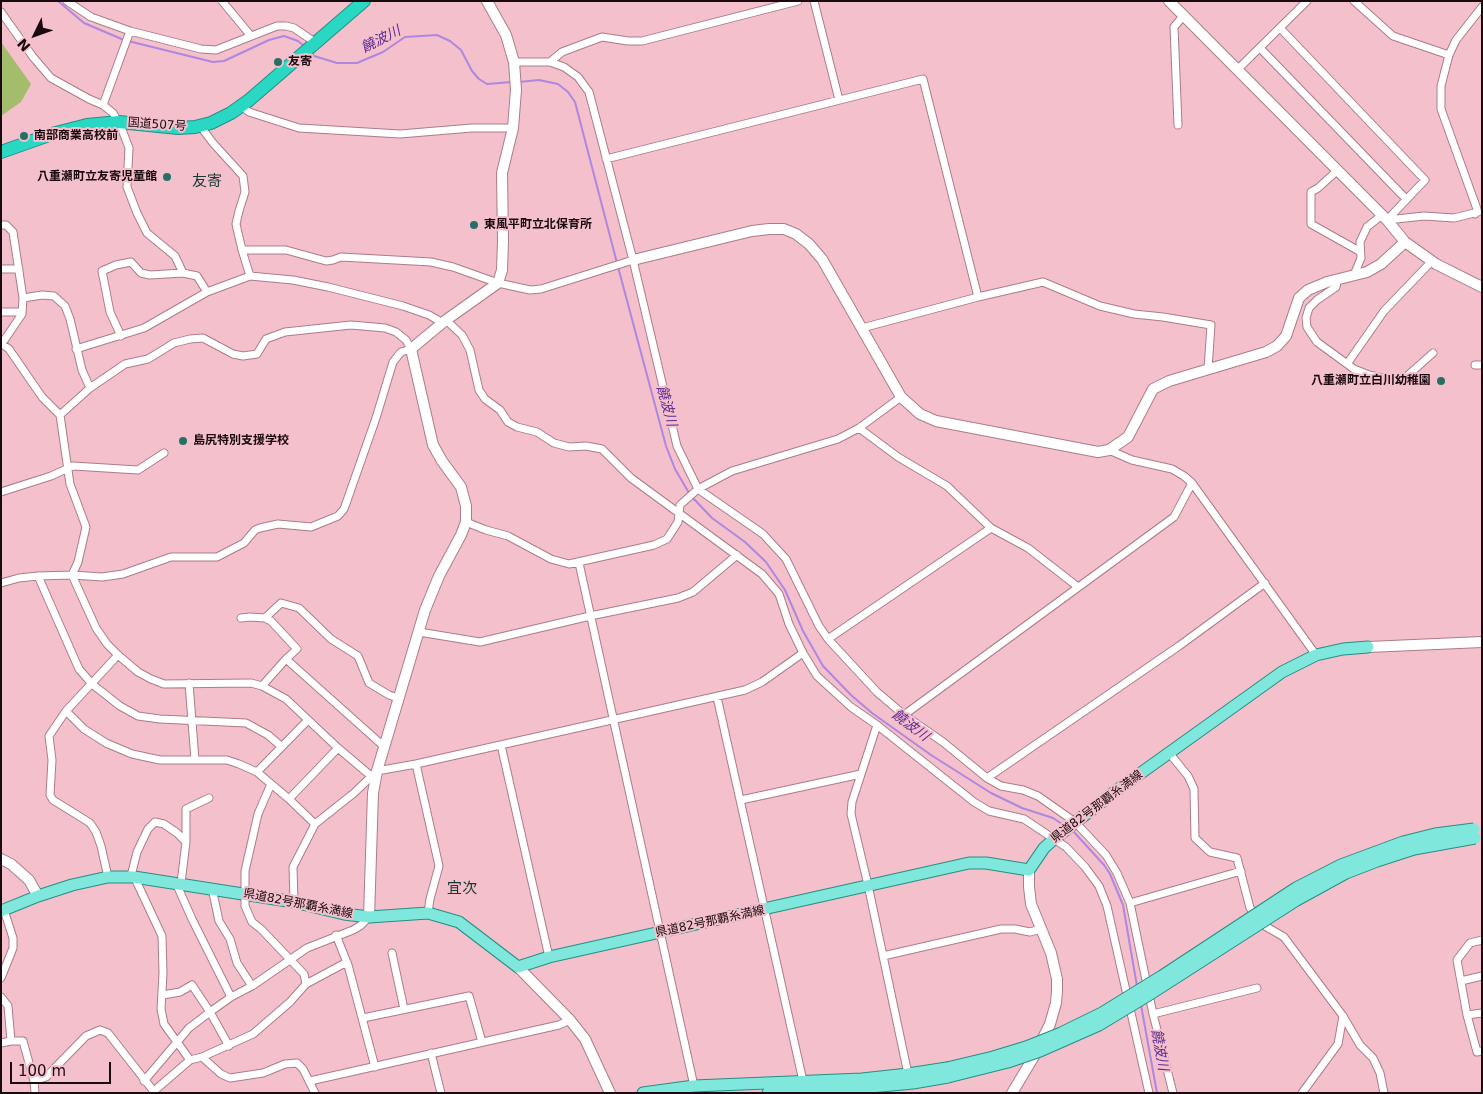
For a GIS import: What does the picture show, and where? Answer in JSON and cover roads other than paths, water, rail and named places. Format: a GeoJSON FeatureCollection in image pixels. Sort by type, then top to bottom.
{"type":"FeatureCollection","features":[{"type":"Feature","properties":{"kind":"highway","name":"国道507号"},"geometry":{"type":"LineString","coordinates":[[1,152],[87,124],[119,122],[172,128],[195,128],[224,118],[241,106],[364,1]]}},
{"type":"Feature","properties":{"kind":"main road","name":"県道82号那覇糸満線"},"geometry":{"type":"LineString","coordinates":[[2,910],[72,885],[108,877],[134,877],[294,902],[344,914],[369,917],[428,913],[459,922],[518,967],[549,957],[969,864],[986,863],[1029,870],[1044,848],[1056,836],[1282,672],[1316,655],[1343,649],[1368,648]]}},
{"type":"Feature","properties":{"kind":"main road"},"geometry":{"type":"LineString","coordinates":[[768,1093],[913,1083],[1026,1047],[1061,1033],[1102,1013],[1296,888],[1341,865],[1403,842],[1441,833],[1478,833]]}},
{"type":"Feature","properties":{"kind":"main road"},"geometry":{"type":"LineString","coordinates":[[642,1093],[694,1086],[862,1079],[908,1074],[948,1073]]}},
{"type":"Feature","properties":{"kind":"street"},"geometry":{"type":"LineString","coordinates":[[67,1],[91,17],[130,33],[201,49],[216,50],[277,26],[294,28],[314,44]]}},
{"type":"Feature","properties":{"kind":"street"},"geometry":{"type":"LineString","coordinates":[[222,1],[251,36]]}},
{"type":"Feature","properties":{"kind":"street"},"geometry":{"type":"LineString","coordinates":[[1,583],[19,578],[38,576],[72,575],[102,577],[123,574],[171,557],[216,556],[244,543],[255,530],[260,528],[278,524],[311,527],[338,516],[344,509],[376,418],[393,362],[401,352],[411,350],[444,322],[498,283],[502,270],[502,173],[513,128],[516,90],[514,67],[506,35],[486,1]]}},
{"type":"Feature","properties":{"kind":"street"},"geometry":{"type":"LineString","coordinates":[[550,62],[562,52],[602,37],[642,41],[798,1]]}},
{"type":"Feature","properties":{"kind":"street"},"geometry":{"type":"LineString","coordinates":[[814,1],[839,100]]}},
{"type":"Feature","properties":{"kind":"street"},"geometry":{"type":"LineString","coordinates":[[1169,1],[1338,170],[1405,242],[1432,261],[1482,287]]}},
{"type":"Feature","properties":{"kind":"street"},"geometry":{"type":"LineString","coordinates":[[1238,69],[1307,1]]}},
{"type":"Feature","properties":{"kind":"street"},"geometry":{"type":"LineString","coordinates":[[1354,1],[1393,36],[1449,55]]}},
{"type":"Feature","properties":{"kind":"street"},"geometry":{"type":"LineString","coordinates":[[1474,214],[1477,209],[1441,109],[1440,86],[1449,55],[1456,40],[1482,7]]}},
{"type":"Feature","properties":{"kind":"street"},"geometry":{"type":"LineString","coordinates":[[1,12],[33,58],[50,78],[89,99],[103,104],[113,113],[119,122],[128,148],[127,187],[137,213],[147,233],[175,256],[183,274]]}},
{"type":"Feature","properties":{"kind":"street"},"geometry":{"type":"LineString","coordinates":[[1178,125],[1174,27],[1184,15]]}},
{"type":"Feature","properties":{"kind":"street"},"geometry":{"type":"LineString","coordinates":[[1280,28],[1425,180],[1406,200],[1384,218],[1367,227],[1360,242],[1361,258],[1354,275]]}},
{"type":"Feature","properties":{"kind":"street"},"geometry":{"type":"LineString","coordinates":[[103,104],[130,33]]}},
{"type":"Feature","properties":{"kind":"street"},"geometry":{"type":"LineString","coordinates":[[1260,48],[1406,200]]}},
{"type":"Feature","properties":{"kind":"street"},"geometry":{"type":"LineString","coordinates":[[514,67],[550,62],[578,77],[589,92],[677,446],[696,491],[763,534],[786,559],[828,639],[878,692],[904,715],[943,742],[987,778],[1001,786],[1023,790],[1038,796],[1073,824],[1106,855],[1117,873],[1130,903],[1153,1014],[1173,1093]]}},
{"type":"Feature","properties":{"kind":"street"},"geometry":{"type":"LineString","coordinates":[[606,159],[923,79],[978,297]]}},
{"type":"Feature","properties":{"kind":"street"},"geometry":{"type":"LineString","coordinates":[[241,106],[249,112],[299,128],[400,134],[472,128],[513,128]]}},
{"type":"Feature","properties":{"kind":"street"},"geometry":{"type":"LineString","coordinates":[[203,126],[204,131],[213,144],[243,176],[246,192],[236,224],[250,276]]}},
{"type":"Feature","properties":{"kind":"street"},"geometry":{"type":"LineString","coordinates":[[1338,170],[1311,192],[1311,224],[1360,251]]}},
{"type":"Feature","properties":{"kind":"street"},"geometry":{"type":"LineString","coordinates":[[1384,218],[1424,216],[1454,218],[1474,214],[1482,210]]}},
{"type":"Feature","properties":{"kind":"street"},"geometry":{"type":"LineString","coordinates":[[1,225],[6,225],[13,232],[23,298],[22,312],[2,344],[9,349],[42,396],[60,415],[70,484],[86,527],[78,562],[72,575],[96,628],[107,644],[118,655],[151,679],[164,684],[251,683],[262,686],[286,699],[338,748],[374,773]]}},
{"type":"Feature","properties":{"kind":"street"},"geometry":{"type":"LineString","coordinates":[[242,250],[286,250],[326,262],[341,257],[431,262],[452,267],[498,283],[530,290],[541,289],[630,261],[752,231],[784,230],[796,234],[809,244],[822,259],[901,397],[920,414],[936,421],[1092,452],[1109,450],[1118,446],[1128,437],[1153,389],[1169,381],[1266,352],[1277,346],[1286,336],[1299,298],[1308,290],[1338,279],[1367,272],[1381,264],[1405,242]]}},
{"type":"Feature","properties":{"kind":"street"},"geometry":{"type":"LineString","coordinates":[[1347,364],[1384,311],[1432,261]]}},
{"type":"Feature","properties":{"kind":"street"},"geometry":{"type":"LineString","coordinates":[[121,336],[110,312],[102,271],[116,265],[131,262],[141,273],[150,275],[183,274],[197,276],[207,292]]}},
{"type":"Feature","properties":{"kind":"street"},"geometry":{"type":"LineString","coordinates":[[1,269],[19,269]]}},
{"type":"Feature","properties":{"kind":"street"},"geometry":{"type":"LineString","coordinates":[[76,349],[144,328],[207,292],[250,276],[294,280],[328,287],[403,306],[444,322],[462,336],[470,350],[479,390],[485,399],[500,410],[508,422],[517,427],[537,432],[554,443],[569,447],[586,446],[602,449],[631,478],[762,574],[778,594],[788,624],[802,653],[817,676],[851,707],[877,725],[974,802],[989,811],[1024,819],[1056,836],[1085,867],[1099,886],[1107,906],[1149,1093]]}},
{"type":"Feature","properties":{"kind":"street"},"geometry":{"type":"LineString","coordinates":[[1338,279],[1336,287],[1309,308],[1306,318],[1307,328],[1317,342],[1354,369],[1369,375],[1396,381],[1406,377],[1433,353]]}},
{"type":"Feature","properties":{"kind":"street"},"geometry":{"type":"LineString","coordinates":[[862,328],[1043,282],[1100,306],[1134,314],[1212,325],[1208,369]]}},
{"type":"Feature","properties":{"kind":"street"},"geometry":{"type":"LineString","coordinates":[[23,298],[42,295],[54,296],[65,306],[82,370],[90,388]]}},
{"type":"Feature","properties":{"kind":"street"},"geometry":{"type":"LineString","coordinates":[[1,312],[22,312]]}},
{"type":"Feature","properties":{"kind":"street"},"geometry":{"type":"LineString","coordinates":[[60,415],[90,388],[125,364],[148,359],[174,343],[203,338],[233,354],[243,356],[257,354],[266,339],[285,332],[351,324],[385,328],[396,332],[406,340],[411,350],[434,445],[442,462],[460,487],[466,506],[466,522],[439,576],[374,773],[369,917],[360,926],[307,948],[210,1012],[189,1028],[144,1081]]}},
{"type":"Feature","properties":{"kind":"street"},"geometry":{"type":"LineString","coordinates":[[466,522],[508,536],[560,562],[569,564],[654,545],[667,538],[678,522],[680,505],[696,491],[732,471],[838,439],[860,428],[901,397]]}},
{"type":"Feature","properties":{"kind":"street"},"geometry":{"type":"LineString","coordinates":[[860,428],[898,457],[947,486],[991,528],[1028,548],[1078,587]]}},
{"type":"Feature","properties":{"kind":"street"},"geometry":{"type":"LineString","coordinates":[[1109,450],[1132,460],[1172,469],[1192,483],[1316,655]]}},
{"type":"Feature","properties":{"kind":"street"},"geometry":{"type":"LineString","coordinates":[[1,492],[51,476],[73,466],[138,470],[164,453]]}},
{"type":"Feature","properties":{"kind":"street"},"geometry":{"type":"LineString","coordinates":[[904,715],[1174,517],[1192,483]]}},
{"type":"Feature","properties":{"kind":"street"},"geometry":{"type":"LineString","coordinates":[[828,639],[991,528]]}},
{"type":"Feature","properties":{"kind":"street"},"geometry":{"type":"LineString","coordinates":[[419,632],[480,642],[685,596],[693,592],[737,554]]}},
{"type":"Feature","properties":{"kind":"street"},"geometry":{"type":"LineString","coordinates":[[578,563],[694,1086]]}},
{"type":"Feature","properties":{"kind":"street"},"geometry":{"type":"LineString","coordinates":[[38,576],[79,669],[92,684],[120,706],[138,716],[160,720],[246,723],[268,735],[282,747]]}},
{"type":"Feature","properties":{"kind":"street"},"geometry":{"type":"LineString","coordinates":[[987,778],[1179,646],[1264,582]]}},
{"type":"Feature","properties":{"kind":"street"},"geometry":{"type":"LineString","coordinates":[[264,618],[281,603],[298,608],[331,639],[358,656],[370,683],[389,695],[398,698]]}},
{"type":"Feature","properties":{"kind":"street"},"geometry":{"type":"LineString","coordinates":[[241,618],[264,618],[271,621],[297,650],[286,659],[262,686]]}},
{"type":"Feature","properties":{"kind":"street"},"geometry":{"type":"LineString","coordinates":[[1368,648],[1482,642]]}},
{"type":"Feature","properties":{"kind":"street"},"geometry":{"type":"LineString","coordinates":[[294,902],[292,867],[315,824],[354,793],[374,773],[745,690],[762,682],[802,653]]}},
{"type":"Feature","properties":{"kind":"street"},"geometry":{"type":"LineString","coordinates":[[108,877],[101,846],[96,832],[90,823],[53,800],[50,795],[52,760],[49,736],[66,711],[118,655]]}},
{"type":"Feature","properties":{"kind":"street"},"geometry":{"type":"LineString","coordinates":[[286,659],[384,745]]}},
{"type":"Feature","properties":{"kind":"street"},"geometry":{"type":"LineString","coordinates":[[189,683],[195,760]]}},
{"type":"Feature","properties":{"kind":"street"},"geometry":{"type":"LineString","coordinates":[[717,697],[803,1081]]}},
{"type":"Feature","properties":{"kind":"street"},"geometry":{"type":"LineString","coordinates":[[66,711],[84,729],[106,743],[132,754],[160,760],[227,760],[257,772],[315,824]]}},
{"type":"Feature","properties":{"kind":"street"},"geometry":{"type":"LineString","coordinates":[[257,772],[308,720]]}},
{"type":"Feature","properties":{"kind":"street"},"geometry":{"type":"LineString","coordinates":[[877,725],[852,802],[851,814],[908,1074]]}},
{"type":"Feature","properties":{"kind":"street"},"geometry":{"type":"LineString","coordinates":[[501,745],[549,957]]}},
{"type":"Feature","properties":{"kind":"street"},"geometry":{"type":"LineString","coordinates":[[289,799],[338,748]]}},
{"type":"Feature","properties":{"kind":"street"},"geometry":{"type":"LineString","coordinates":[[1170,754],[1188,776],[1194,789],[1195,838],[1210,852],[1237,858],[1250,908],[1265,926],[1284,938],[1343,1016],[1360,1045],[1373,1058],[1380,1073],[1384,1093]]}},
{"type":"Feature","properties":{"kind":"street"},"geometry":{"type":"LineString","coordinates":[[416,764],[439,866],[428,913]]}},
{"type":"Feature","properties":{"kind":"street"},"geometry":{"type":"LineString","coordinates":[[741,800],[861,774]]}},
{"type":"Feature","properties":{"kind":"street"},"geometry":{"type":"LineString","coordinates":[[271,784],[258,814],[245,871],[245,906],[252,922],[304,974],[306,984]]}},
{"type":"Feature","properties":{"kind":"street"},"geometry":{"type":"LineString","coordinates":[[209,798],[186,809],[186,842],[178,883],[192,919],[231,997]]}},
{"type":"Feature","properties":{"kind":"street"},"geometry":{"type":"LineString","coordinates":[[186,842],[177,832],[164,824],[155,822],[148,829],[137,852],[132,872],[162,936],[161,1009],[164,1024],[190,1060]]}},
{"type":"Feature","properties":{"kind":"street"},"geometry":{"type":"LineString","coordinates":[[1,859],[12,864],[29,880],[38,896]]}},
{"type":"Feature","properties":{"kind":"street"},"geometry":{"type":"LineString","coordinates":[[1012,1093],[1033,1058],[1050,1024],[1056,1003],[1057,979],[1055,965],[1031,904],[1029,870]]}},
{"type":"Feature","properties":{"kind":"street"},"geometry":{"type":"LineString","coordinates":[[1130,903],[1241,871]]}},
{"type":"Feature","properties":{"kind":"street"},"geometry":{"type":"LineString","coordinates":[[212,888],[220,921],[230,938],[237,963],[252,986]]}},
{"type":"Feature","properties":{"kind":"street"},"geometry":{"type":"LineString","coordinates":[[1,978],[13,948],[13,938],[2,910]]}},
{"type":"Feature","properties":{"kind":"street"},"geometry":{"type":"LineString","coordinates":[[883,956],[1001,930],[1015,929],[1030,932],[1042,928]]}},
{"type":"Feature","properties":{"kind":"street"},"geometry":{"type":"LineString","coordinates":[[336,936],[347,962],[375,1068]]}},
{"type":"Feature","properties":{"kind":"street"},"geometry":{"type":"LineString","coordinates":[[1482,940],[1470,943],[1457,960],[1467,1015],[1477,1052],[1482,1051]]}},
{"type":"Feature","properties":{"kind":"street"},"geometry":{"type":"LineString","coordinates":[[392,953],[404,1009]]}},
{"type":"Feature","properties":{"kind":"street"},"geometry":{"type":"LineString","coordinates":[[34,1081],[46,1077],[86,1036],[100,1030],[108,1033],[154,1092],[190,1060],[202,1058],[253,1034],[267,1024],[306,984],[347,962]]}},
{"type":"Feature","properties":{"kind":"street"},"geometry":{"type":"LineString","coordinates":[[518,967],[570,1020],[585,1039],[610,1093]]}},
{"type":"Feature","properties":{"kind":"street"},"geometry":{"type":"LineString","coordinates":[[1461,981],[1482,976]]}},
{"type":"Feature","properties":{"kind":"street"},"geometry":{"type":"LineString","coordinates":[[162,995],[180,992],[192,985],[229,1046]]}},
{"type":"Feature","properties":{"kind":"street"},"geometry":{"type":"LineString","coordinates":[[1153,1014],[1257,988]]}},
{"type":"Feature","properties":{"kind":"street"},"geometry":{"type":"LineString","coordinates":[[363,1018],[469,996],[482,1042]]}},
{"type":"Feature","properties":{"kind":"street"},"geometry":{"type":"LineString","coordinates":[[1,997],[8,1006],[11,1041]]}},
{"type":"Feature","properties":{"kind":"street"},"geometry":{"type":"LineString","coordinates":[[1467,1015],[1482,1013]]}},
{"type":"Feature","properties":{"kind":"street"},"geometry":{"type":"LineString","coordinates":[[1302,1093],[1338,1044],[1343,1016]]}},
{"type":"Feature","properties":{"kind":"street"},"geometry":{"type":"LineString","coordinates":[[310,1081],[375,1068],[431,1053],[559,1025],[570,1020]]}},
{"type":"Feature","properties":{"kind":"street"},"geometry":{"type":"LineString","coordinates":[[1,1043],[23,1041],[34,1081],[34,1093]]}},
{"type":"Feature","properties":{"kind":"street"},"geometry":{"type":"LineString","coordinates":[[431,1053],[441,1093]]}},
{"type":"Feature","properties":{"kind":"street"},"geometry":{"type":"LineString","coordinates":[[202,1058],[221,1074],[230,1078],[263,1073],[285,1064],[297,1063],[303,1069],[315,1093]]}},
{"type":"Feature","properties":{"kind":"waterway","name":"饒波川"},"geometry":{"type":"LineString","coordinates":[[58,1],[84,23],[124,40]]}},
{"type":"Feature","properties":{"kind":"waterway","name":"饒波川"},"geometry":{"type":"LineString","coordinates":[[311,52],[314,56],[337,63],[357,63],[383,52],[405,37],[437,35],[450,41],[461,50],[472,71],[479,79],[487,84],[512,82]]}},
{"type":"Feature","properties":{"kind":"waterway","name":"饒波川"},"geometry":{"type":"LineString","coordinates":[[128,41],[213,62],[224,61],[269,40],[284,36],[298,41],[304,46]]}},
{"type":"Feature","properties":{"kind":"waterway","name":"饒波川"},"geometry":{"type":"LineString","coordinates":[[519,82],[539,80],[558,84],[568,92],[575,102],[617,263]]}},
{"type":"Feature","properties":{"kind":"waterway","name":"饒波川"},"geometry":{"type":"LineString","coordinates":[[618,267],[666,446],[675,469],[689,493]]}},
{"type":"Feature","properties":{"kind":"waterway","name":"饒波川"},"geometry":{"type":"LineString","coordinates":[[692,497],[712,518],[745,542],[766,562],[785,590],[803,631],[823,666],[851,695],[872,713],[931,755],[991,793],[1022,808],[1053,818],[1065,826]]}},
{"type":"Feature","properties":{"kind":"waterway","name":"饒波川"},"geometry":{"type":"LineString","coordinates":[[1073,831],[1104,865],[1110,874],[1123,905],[1137,986]]}},
{"type":"Feature","properties":{"kind":"waterway","name":"饒波川"},"geometry":{"type":"LineString","coordinates":[[1141,1005],[1157,1093]]}},
{"type":"Feature","properties":{"kind":"place","name":"友寄"},"geometry":{"type":"Point","coordinates":[278,62]}},
{"type":"Feature","properties":{"kind":"place","name":"南部商業高校前"},"geometry":{"type":"Point","coordinates":[24,136]}},
{"type":"Feature","properties":{"kind":"place","name":"八重瀬町立友寄児童館"},"geometry":{"type":"Point","coordinates":[167,177]}},
{"type":"Feature","properties":{"kind":"place","name":"東風平町立北保育所"},"geometry":{"type":"Point","coordinates":[474,225]}},
{"type":"Feature","properties":{"kind":"place","name":"八重瀬町立白川幼稚園"},"geometry":{"type":"Point","coordinates":[1441,381]}},
{"type":"Feature","properties":{"kind":"place","name":"島尻特別支援学校"},"geometry":{"type":"Point","coordinates":[183,441]}},
{"type":"Feature","properties":{"kind":"district","name":"友寄"},"geometry":{"type":"Point","coordinates":[207,182]}},
{"type":"Feature","properties":{"kind":"district","name":"宜次"},"geometry":{"type":"Point","coordinates":[462,889]}}]}
